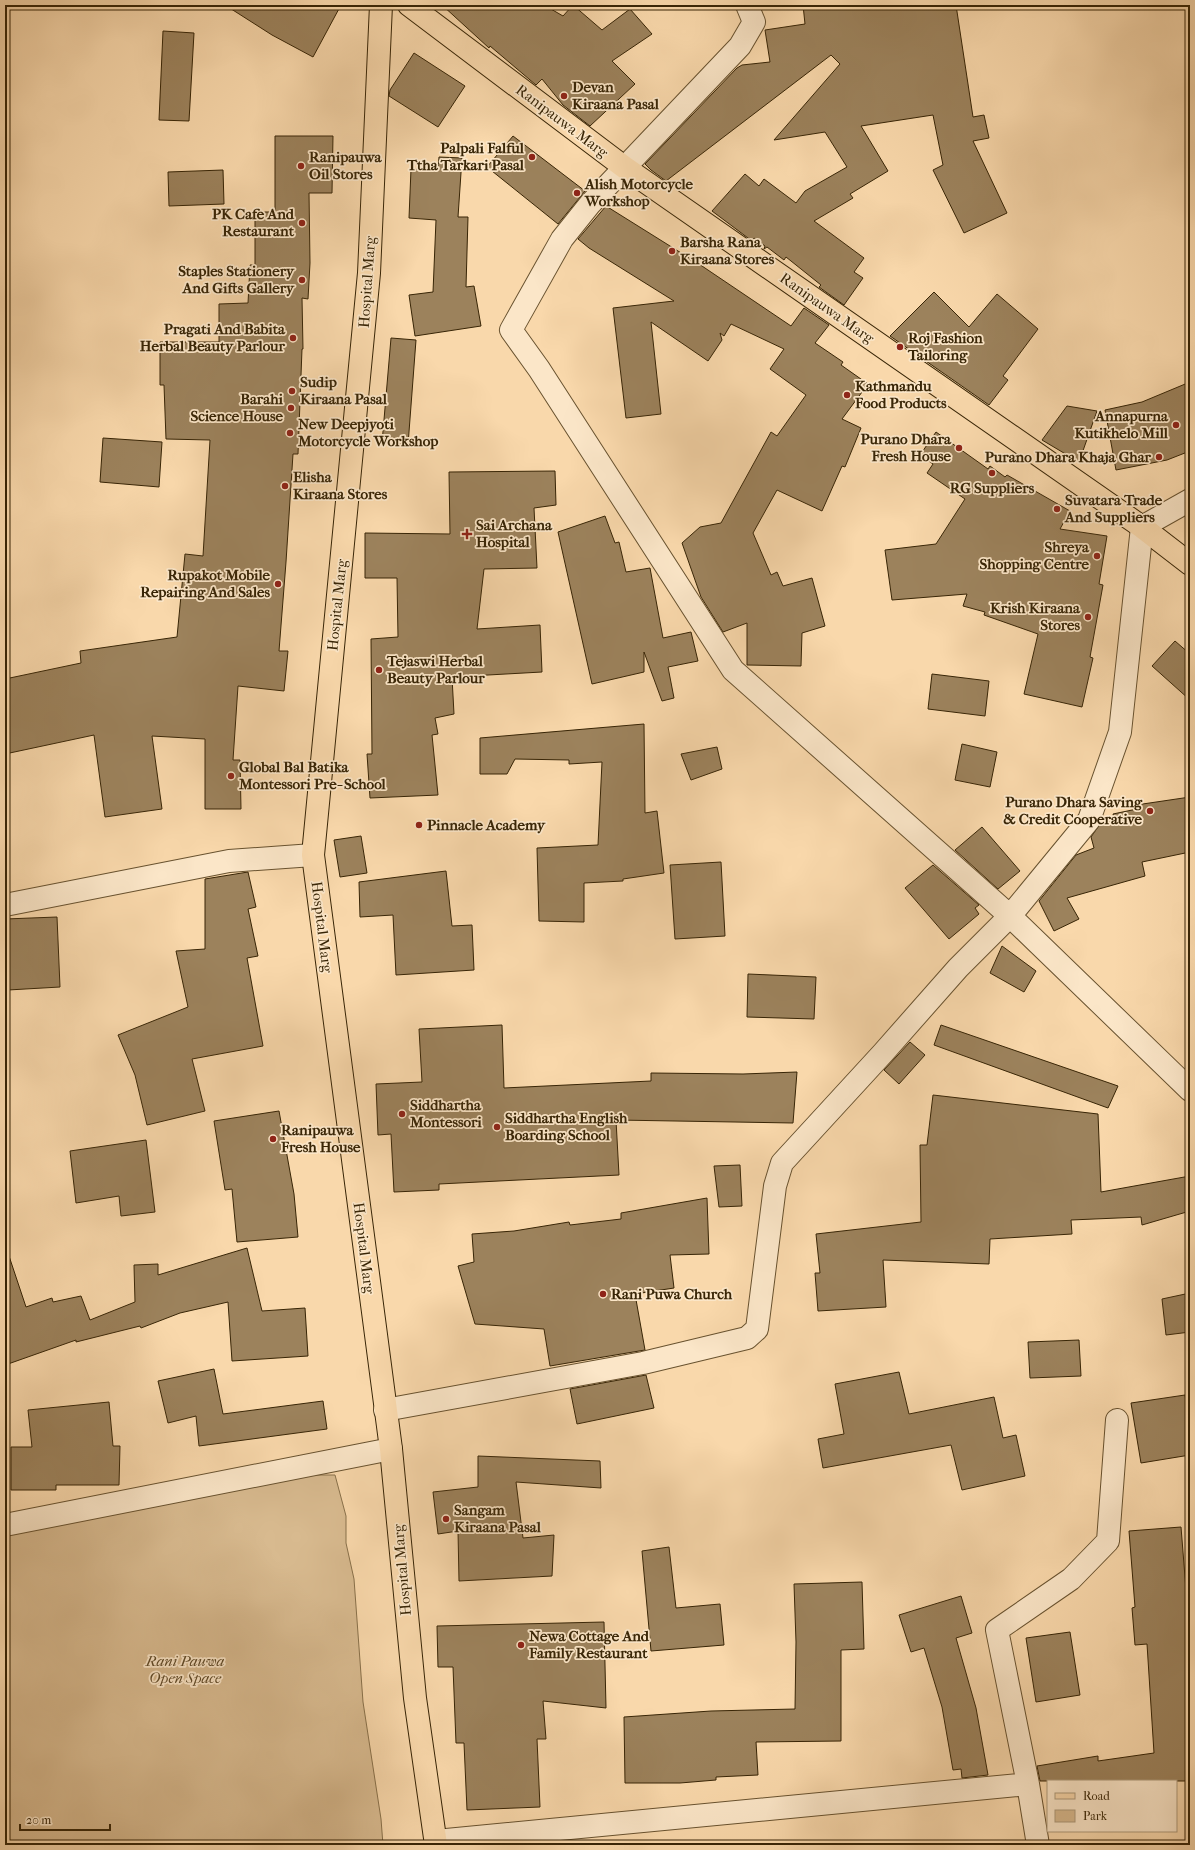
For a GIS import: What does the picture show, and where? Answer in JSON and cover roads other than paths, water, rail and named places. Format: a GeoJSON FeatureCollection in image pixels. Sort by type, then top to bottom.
{"type":"FeatureCollection","features":[{"type":"Feature","properties":{"kind":"main road","name":"Hospital Marg"},"geometry":{"type":"LineString","coordinates":[[381,5],[369,273],[313,855],[391,1449],[415,1698],[436,1843]]}},
{"type":"Feature","properties":{"kind":"main road","name":"Ranipauwa Marg"},"geometry":{"type":"LineString","coordinates":[[408,5],[624,167],[1142,527],[1190,564]]}},
{"type":"Feature","properties":{"kind":"street"},"geometry":{"type":"LineString","coordinates":[[747,5],[754,22],[740,46],[590,204],[562,239],[511,330],[539,369],[733,670],[1010,916],[1190,1090]]}},
{"type":"Feature","properties":{"kind":"street"},"geometry":{"type":"LineString","coordinates":[[385,1410],[644,1363],[747,1338],[758,1329],[774,1186],[782,1163],[883,1053],[958,968],[1010,916],[1089,820],[1120,732],[1142,527],[1190,500]]}},
{"type":"Feature","properties":{"kind":"street"},"geometry":{"type":"LineString","coordinates":[[5,906],[229,861],[313,855]]}},
{"type":"Feature","properties":{"kind":"street"},"geometry":{"type":"LineString","coordinates":[[1038,1845],[1028,1784],[997,1630],[1071,1579],[1108,1541],[1117,1420]]}},
{"type":"Feature","properties":{"kind":"street"},"geometry":{"type":"LineString","coordinates":[[5,1526],[391,1449]]}},
{"type":"Feature","properties":{"kind":"street"},"geometry":{"type":"LineString","coordinates":[[436,1843],[1028,1784]]}},
{"type":"Feature","properties":{"kind":"place","name":"Devan Kiraana Pasal"},"geometry":{"type":"Point","coordinates":[564,96]}},
{"type":"Feature","properties":{"kind":"place","name":"Palpali Falful Ttha Tarkari Pasal"},"geometry":{"type":"Point","coordinates":[532,157]}},
{"type":"Feature","properties":{"kind":"place","name":"Ranipauwa Oil Stores"},"geometry":{"type":"Point","coordinates":[301,166]}},
{"type":"Feature","properties":{"kind":"place","name":"Alish Motorcycle Workshop"},"geometry":{"type":"Point","coordinates":[577,193]}},
{"type":"Feature","properties":{"kind":"place","name":"PK Cafe And Restaurant"},"geometry":{"type":"Point","coordinates":[302,223]}},
{"type":"Feature","properties":{"kind":"place","name":"Barsha Rana Kiraana Stores"},"geometry":{"type":"Point","coordinates":[672,251]}},
{"type":"Feature","properties":{"kind":"place","name":"Staples Stationery And Gifts Gallery"},"geometry":{"type":"Point","coordinates":[302,280]}},
{"type":"Feature","properties":{"kind":"place","name":"Pragati And Babita Herbal Beauty Parlour"},"geometry":{"type":"Point","coordinates":[293,338]}},
{"type":"Feature","properties":{"kind":"place","name":"Roj Fashion Tailoring"},"geometry":{"type":"Point","coordinates":[900,347]}},
{"type":"Feature","properties":{"kind":"place","name":"Sudip Kiraana Pasal"},"geometry":{"type":"Point","coordinates":[292,391]}},
{"type":"Feature","properties":{"kind":"place","name":"Kathmandu Food Products"},"geometry":{"type":"Point","coordinates":[847,395]}},
{"type":"Feature","properties":{"kind":"place","name":"Barahi Science House"},"geometry":{"type":"Point","coordinates":[291,408]}},
{"type":"Feature","properties":{"kind":"place","name":"Annapurna Kutikhelo Mill"},"geometry":{"type":"Point","coordinates":[1176,425]}},
{"type":"Feature","properties":{"kind":"place","name":"New Deepjyoti Motorcycle Workshop"},"geometry":{"type":"Point","coordinates":[290,433]}},
{"type":"Feature","properties":{"kind":"place","name":"Purano Dhara Fresh House"},"geometry":{"type":"Point","coordinates":[959,448]}},
{"type":"Feature","properties":{"kind":"place","name":"Purano Dhara Khaja Ghar"},"geometry":{"type":"Point","coordinates":[1159,457]}},
{"type":"Feature","properties":{"kind":"place","name":"RG Suppliers"},"geometry":{"type":"Point","coordinates":[992,473]}},
{"type":"Feature","properties":{"kind":"place","name":"Elisha Kiraana Stores"},"geometry":{"type":"Point","coordinates":[285,486]}},
{"type":"Feature","properties":{"kind":"place","name":"Suvatara Trade And Suppliers"},"geometry":{"type":"Point","coordinates":[1057,509]}},
{"type":"Feature","properties":{"kind":"place","name":"Sai Archana Hospital"},"geometry":{"type":"Point","coordinates":[467,534]}},
{"type":"Feature","properties":{"kind":"place","name":"Shreya Shopping Centre"},"geometry":{"type":"Point","coordinates":[1097,556]}},
{"type":"Feature","properties":{"kind":"place","name":"Rupakot Mobile Repairing And Sales"},"geometry":{"type":"Point","coordinates":[278,584]}},
{"type":"Feature","properties":{"kind":"place","name":"Krish Kiraana Stores"},"geometry":{"type":"Point","coordinates":[1088,617]}},
{"type":"Feature","properties":{"kind":"place","name":"Tejaswi Herbal Beauty Parlour"},"geometry":{"type":"Point","coordinates":[379,670]}},
{"type":"Feature","properties":{"kind":"place","name":"Global Bal Batika Montessori Pre- School"},"geometry":{"type":"Point","coordinates":[231,776]}},
{"type":"Feature","properties":{"kind":"place","name":"Purano Dhara Saving & Credit Cooperative"},"geometry":{"type":"Point","coordinates":[1150,811]}},
{"type":"Feature","properties":{"kind":"place","name":"Pinnacle Academy"},"geometry":{"type":"Point","coordinates":[419,825]}},
{"type":"Feature","properties":{"kind":"place","name":"Siddhartha Montessori"},"geometry":{"type":"Point","coordinates":[402,1114]}},
{"type":"Feature","properties":{"kind":"place","name":"Siddhartha English Boarding School"},"geometry":{"type":"Point","coordinates":[497,1127]}},
{"type":"Feature","properties":{"kind":"place","name":"Ranipauwa Fresh House"},"geometry":{"type":"Point","coordinates":[273,1139]}},
{"type":"Feature","properties":{"kind":"place","name":"Rani Puwa Church"},"geometry":{"type":"Point","coordinates":[603,1294]}},
{"type":"Feature","properties":{"kind":"place","name":"Sangam Kiraana Pasal"},"geometry":{"type":"Point","coordinates":[446,1519]}},
{"type":"Feature","properties":{"kind":"place","name":"Newa Cottage And Family Restaurant"},"geometry":{"type":"Point","coordinates":[521,1645]}},
{"type":"Feature","properties":{"kind":"park label","name":"Rani Pauwa Open Space"},"geometry":{"type":"Point","coordinates":[185,1670]}}]}
